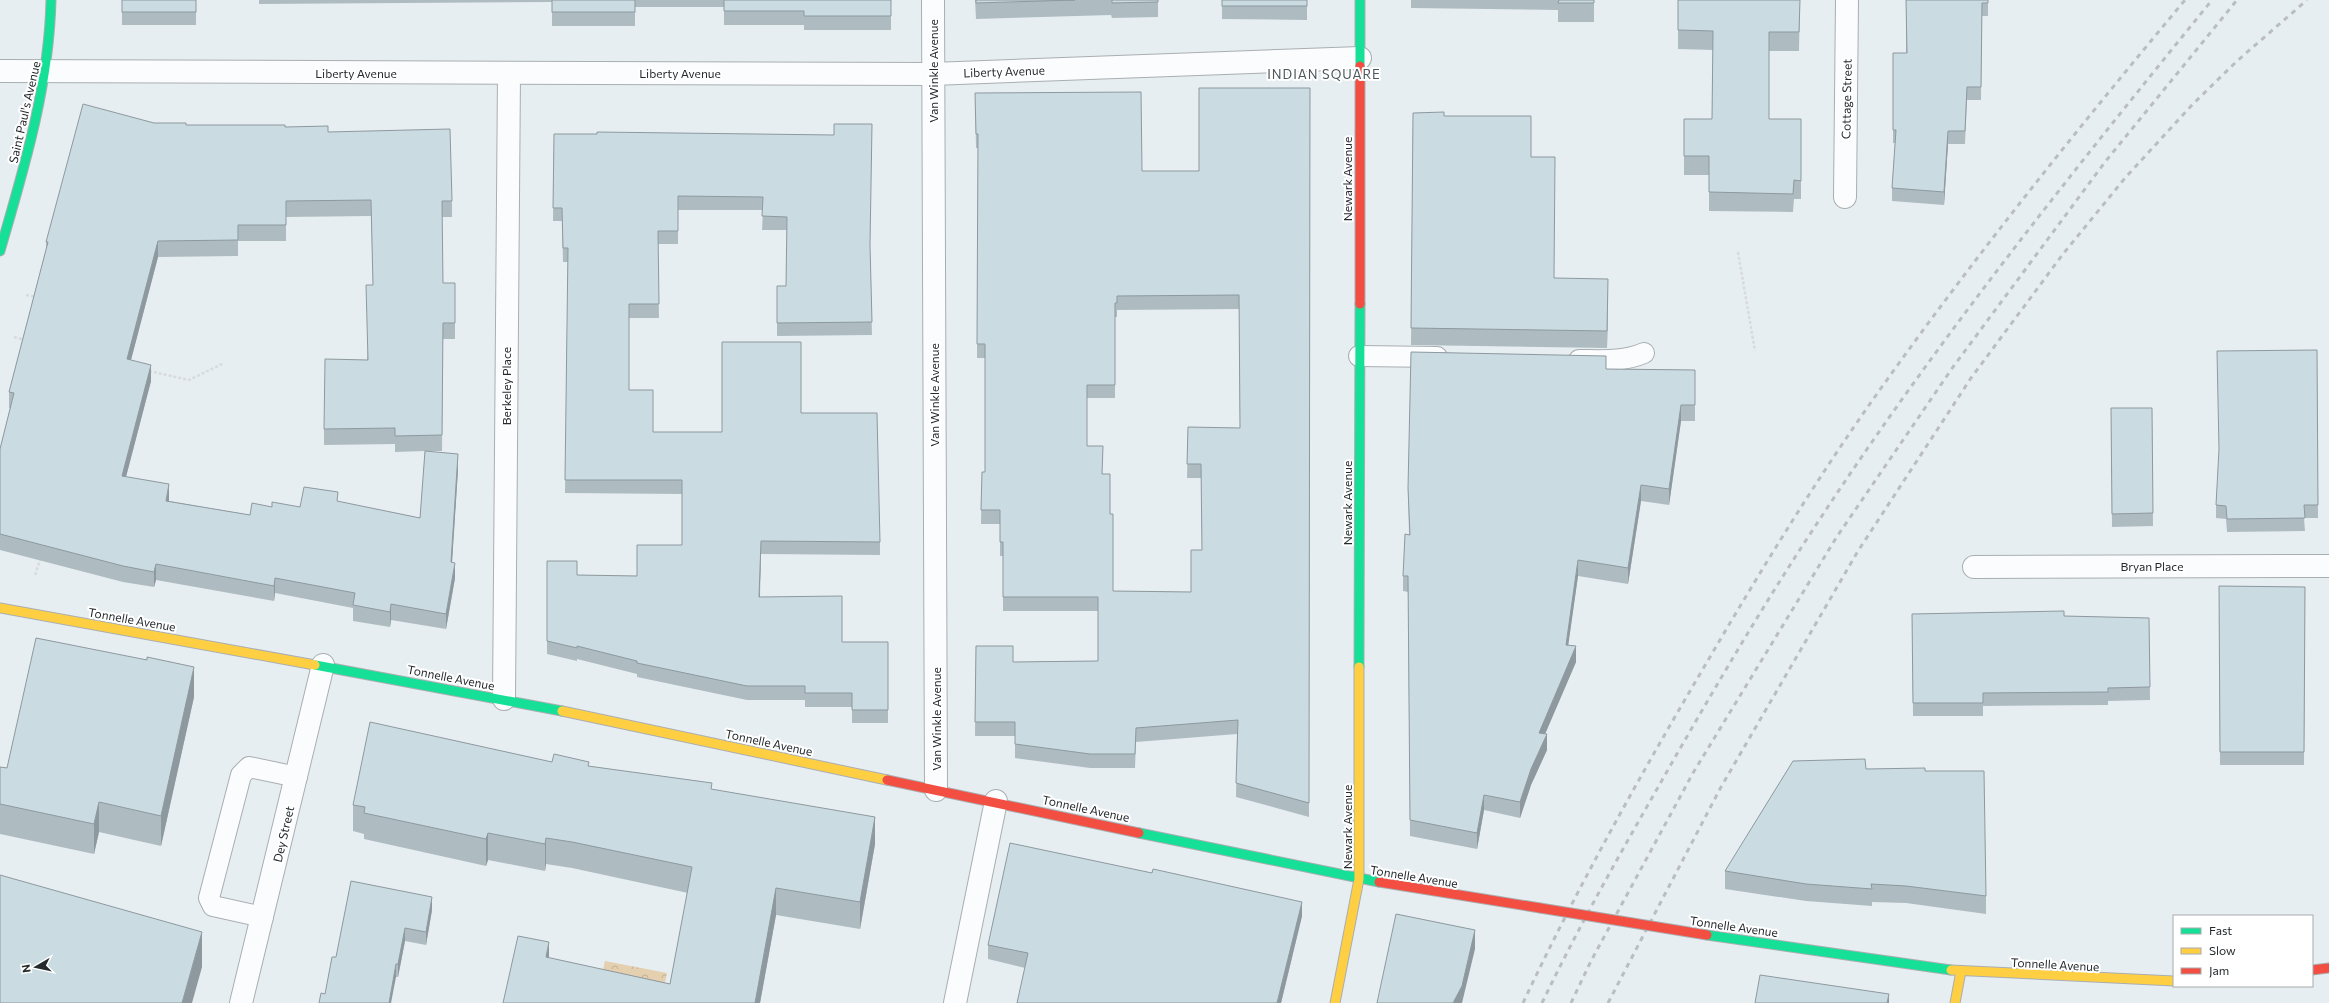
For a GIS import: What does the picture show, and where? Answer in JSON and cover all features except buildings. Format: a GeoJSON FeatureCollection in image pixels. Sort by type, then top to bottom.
{"type":"FeatureCollection","features":[{"type":"Feature","properties":{"kind":"street","name":"Saint Paul's Avenue"},"geometry":{"type":"LineString","coordinates":[[0,251],[37,119],[47,72],[51,26],[51,0]]}},
{"type":"Feature","properties":{"kind":"street","name":"Van Winkle Avenue"},"geometry":{"type":"LineString","coordinates":[[933,0],[932,74],[936,790]]}},
{"type":"Feature","properties":{"kind":"street","name":"Newark Avenue"},"geometry":{"type":"LineString","coordinates":[[1335,1003],[1359,879],[1360,0]]}},
{"type":"Feature","properties":{"kind":"street","name":"Cottage Street"},"geometry":{"type":"LineString","coordinates":[[1845,197],[1847,0]]}},
{"type":"Feature","properties":{"kind":"street","name":"Liberty Avenue"},"geometry":{"type":"LineString","coordinates":[[0,71],[932,74],[1360,58]]}},
{"type":"Feature","properties":{"kind":"street","name":"Berkeley Place"},"geometry":{"type":"LineString","coordinates":[[504,699],[509,73]]}},
{"type":"Feature","properties":{"kind":"street","name":"Bryan Place"},"geometry":{"type":"LineString","coordinates":[[1974,567],[2329,566]]}},
{"type":"Feature","properties":{"kind":"street","name":"Tonnelle Avenue"},"geometry":{"type":"LineString","coordinates":[[1,613],[323,665],[504,699],[936,790],[996,801],[1359,879],[1708,935],[1961,971],[2173,981]]}},
{"type":"Feature","properties":{"kind":"street","name":"Dey Street"},"geometry":{"type":"LineString","coordinates":[[241,1003],[323,665]]}},
{"type":"Feature","properties":{"kind":"street"},"geometry":{"type":"LineString","coordinates":[[955,1003],[996,801]]}},
{"type":"Feature","properties":{"kind":"street"},"geometry":{"type":"LineString","coordinates":[[2313,970],[2329,968]]}},
{"type":"Feature","properties":{"kind":"street"},"geometry":{"type":"LineString","coordinates":[[1956,1003],[1961,971]]}},
{"type":"Feature","properties":{"kind":"lane"},"geometry":{"type":"LineString","coordinates":[[1559,359],[1615,360],[1632,358],[1644,353]]}},
{"type":"Feature","properties":{"kind":"lane"},"geometry":{"type":"LineString","coordinates":[[1359,356],[1455,357]]}},
{"type":"Feature","properties":{"kind":"lane"},"geometry":{"type":"LineString","coordinates":[[263,917],[213,906],[209,898],[240,775],[249,767],[297,777]]}},
{"type":"Feature","properties":{"kind":"path"},"geometry":{"type":"LineString","coordinates":[[1738,252],[1755,351]]}},
{"type":"Feature","properties":{"kind":"path"},"geometry":{"type":"LineString","coordinates":[[26,294],[37,297]]}},
{"type":"Feature","properties":{"kind":"path"},"geometry":{"type":"LineString","coordinates":[[14,337],[30,341]]}},
{"type":"Feature","properties":{"kind":"path"},"geometry":{"type":"LineString","coordinates":[[144,369],[189,380],[224,363]]}},
{"type":"Feature","properties":{"kind":"path"},"geometry":{"type":"LineString","coordinates":[[35,575],[40,560]]}},
{"type":"Feature","properties":{"kind":"green space"},"geometry":{"type":"Polygon","coordinates":[[[605,961],[667,973],[663,992],[603,970],[605,961]]]}},
{"type":"Feature","properties":{"kind":"railway"},"geometry":{"type":"LineString","coordinates":[[1523,1003],[1588,873],[1658,746],[1748,593],[1834,457],[1915,341],[1990,241],[2028,192],[2185,0]]}},
{"type":"Feature","properties":{"kind":"railway"},"geometry":{"type":"LineString","coordinates":[[1542,1003],[1569,949],[1627,842],[1714,690],[1793,560],[1860,459],[1907,392],[2006,259],[2212,0]]}},
{"type":"Feature","properties":{"kind":"railway"},"geometry":{"type":"LineString","coordinates":[[1571,1003],[1591,961],[1693,773],[1836,538],[1953,367],[2105,162],[2237,0]]}},
{"type":"Feature","properties":{"kind":"railway"},"geometry":{"type":"LineString","coordinates":[[1608,1003],[1721,787],[1858,551],[1971,378],[2063,254],[2125,178],[2192,105],[2237,61],[2307,0]]}},
{"type":"Feature","properties":{"kind":"traffic: fast"},"geometry":{"type":"LineString","coordinates":[[0,251],[34,127],[46,64],[51,0]]}},
{"type":"Feature","properties":{"kind":"traffic: fast"},"geometry":{"type":"LineString","coordinates":[[1360,0],[1360,66]]}},
{"type":"Feature","properties":{"kind":"traffic: fast"},"geometry":{"type":"LineString","coordinates":[[1359,667],[1360,304]]}},
{"type":"Feature","properties":{"kind":"traffic: fast"},"geometry":{"type":"LineString","coordinates":[[315,665],[562,711]]}},
{"type":"Feature","properties":{"kind":"traffic: fast"},"geometry":{"type":"LineString","coordinates":[[1139,833],[1379,882]]}},
{"type":"Feature","properties":{"kind":"traffic: fast"},"geometry":{"type":"LineString","coordinates":[[1707,935],[1951,970]]}},
{"type":"Feature","properties":{"kind":"traffic: slow"},"geometry":{"type":"LineString","coordinates":[[0,608],[315,665]]}},
{"type":"Feature","properties":{"kind":"traffic: slow"},"geometry":{"type":"LineString","coordinates":[[1335,1003],[1359,879],[1359,667]]}},
{"type":"Feature","properties":{"kind":"traffic: slow"},"geometry":{"type":"LineString","coordinates":[[562,711],[887,780]]}},
{"type":"Feature","properties":{"kind":"traffic: slow"},"geometry":{"type":"LineString","coordinates":[[1951,970],[2173,981]]}},
{"type":"Feature","properties":{"kind":"traffic: slow"},"geometry":{"type":"LineString","coordinates":[[1955,1003],[1961,971]]}},
{"type":"Feature","properties":{"kind":"traffic: jam"},"geometry":{"type":"LineString","coordinates":[[1360,66],[1360,304]]}},
{"type":"Feature","properties":{"kind":"traffic: jam"},"geometry":{"type":"LineString","coordinates":[[887,780],[1139,833]]}},
{"type":"Feature","properties":{"kind":"traffic: jam"},"geometry":{"type":"LineString","coordinates":[[1379,882],[1540,908]]}},
{"type":"Feature","properties":{"kind":"traffic: jam"},"geometry":{"type":"LineString","coordinates":[[1540,908],[1707,935]]}},
{"type":"Feature","properties":{"kind":"traffic: jam"},"geometry":{"type":"LineString","coordinates":[[2313,970],[2329,968]]}},
{"type":"Feature","properties":{"kind":"district","name":"INDIAN SQUARE"},"geometry":{"type":"Point","coordinates":[1324,74]}}]}
